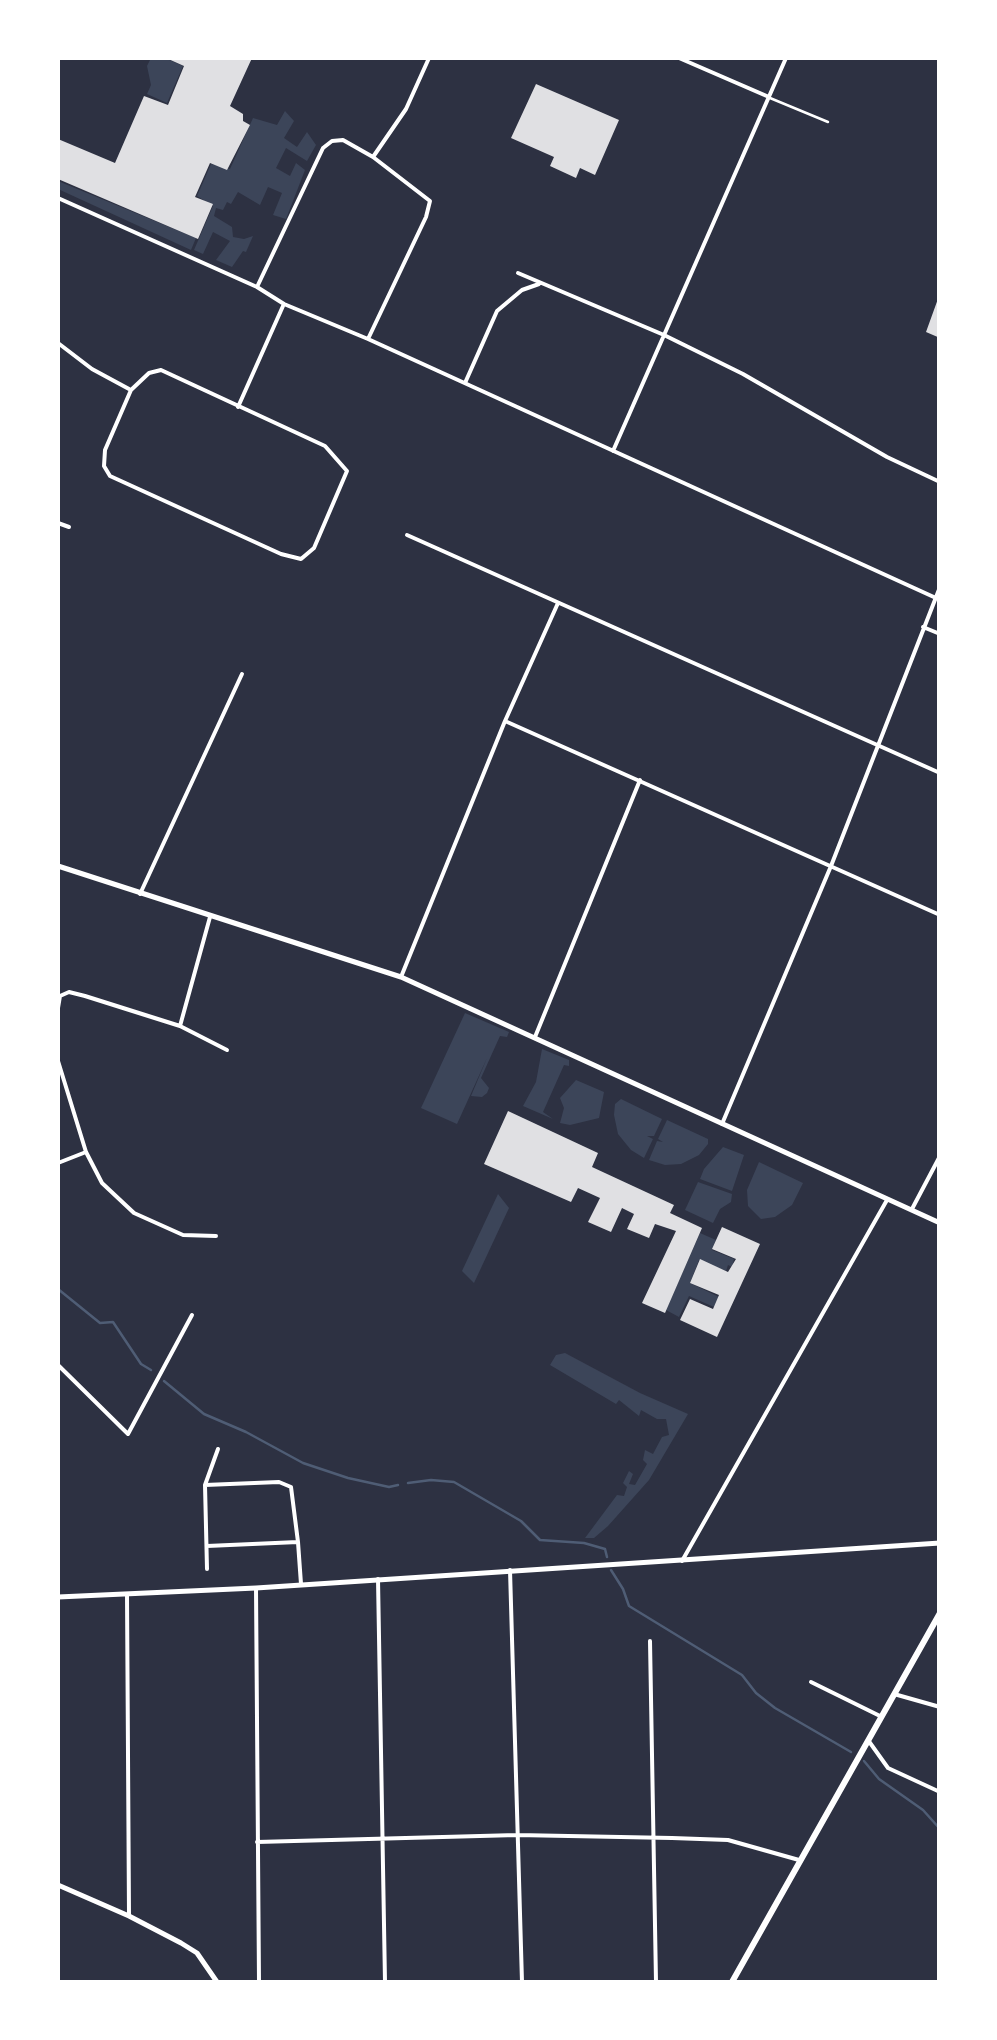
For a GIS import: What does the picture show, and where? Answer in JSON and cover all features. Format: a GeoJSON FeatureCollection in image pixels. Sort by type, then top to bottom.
{"type":"FeatureCollection","features":[{"type":"Feature","properties":{"kind":"main road"},"geometry":{"type":"LineString","coordinates":[[732,1982],[940,1613]]}},
{"type":"Feature","properties":{"kind":"street"},"geometry":{"type":"LineString","coordinates":[[373,157],[406,109],[429,58]]}},
{"type":"Feature","properties":{"kind":"street"},"geometry":{"type":"LineString","coordinates":[[679,58],[768,97]]}},
{"type":"Feature","properties":{"kind":"street"},"geometry":{"type":"LineString","coordinates":[[612,451],[786,58]]}},
{"type":"Feature","properties":{"kind":"street"},"geometry":{"type":"LineString","coordinates":[[257,287],[323,148],[332,140],[343,140],[373,157],[430,201],[368,339]]}},
{"type":"Feature","properties":{"kind":"street"},"geometry":{"type":"LineString","coordinates":[[58,198],[936,598]]}},
{"type":"Feature","properties":{"kind":"street"},"geometry":{"type":"LineString","coordinates":[[518,273],[664,335],[743,374],[887,457],[940,482]]}},
{"type":"Feature","properties":{"kind":"street"},"geometry":{"type":"LineString","coordinates":[[465,383],[498,311],[522,290],[542,282]]}},
{"type":"Feature","properties":{"kind":"street"},"geometry":{"type":"LineString","coordinates":[[238,407],[284,304]]}},
{"type":"Feature","properties":{"kind":"street"},"geometry":{"type":"LineString","coordinates":[[58,343],[92,369],[130,390]]}},
{"type":"Feature","properties":{"kind":"street"},"geometry":{"type":"LineString","coordinates":[[161,370],[238,407],[325,446],[347,471],[314,548],[301,558],[280,554],[110,476],[104,466],[105,450],[130,390],[149,373],[161,370]]}},
{"type":"Feature","properties":{"kind":"street"},"geometry":{"type":"LineString","coordinates":[[58,523],[69,527]]}},
{"type":"Feature","properties":{"kind":"street"},"geometry":{"type":"LineString","coordinates":[[407,534],[940,773]]}},
{"type":"Feature","properties":{"kind":"street"},"geometry":{"type":"LineString","coordinates":[[721,1125],[831,866],[940,587]]}},
{"type":"Feature","properties":{"kind":"street"},"geometry":{"type":"LineString","coordinates":[[400,977],[558,603]]}},
{"type":"Feature","properties":{"kind":"street"},"geometry":{"type":"LineString","coordinates":[[924,627],[940,634]]}},
{"type":"Feature","properties":{"kind":"street"},"geometry":{"type":"LineString","coordinates":[[140,894],[242,674]]}},
{"type":"Feature","properties":{"kind":"street"},"geometry":{"type":"LineString","coordinates":[[505,721],[940,915]]}},
{"type":"Feature","properties":{"kind":"street"},"geometry":{"type":"LineString","coordinates":[[535,1037],[640,780]]}},
{"type":"Feature","properties":{"kind":"street"},"geometry":{"type":"LineString","coordinates":[[58,866],[400,977],[940,1223]]}},
{"type":"Feature","properties":{"kind":"street"},"geometry":{"type":"LineString","coordinates":[[180,1026],[210,918]]}},
{"type":"Feature","properties":{"kind":"street"},"geometry":{"type":"LineString","coordinates":[[58,1008],[60,996],[69,992],[180,1026],[227,1050]]}},
{"type":"Feature","properties":{"kind":"street"},"geometry":{"type":"LineString","coordinates":[[58,1061],[86,1152],[102,1183],[134,1213],[182,1235],[216,1236]]}},
{"type":"Feature","properties":{"kind":"street"},"geometry":{"type":"LineString","coordinates":[[58,1163],[86,1152]]}},
{"type":"Feature","properties":{"kind":"street"},"geometry":{"type":"LineString","coordinates":[[912,1210],[940,1156]]}},
{"type":"Feature","properties":{"kind":"street"},"geometry":{"type":"LineString","coordinates":[[682,1562],[887,1200]]}},
{"type":"Feature","properties":{"kind":"street"},"geometry":{"type":"LineString","coordinates":[[58,1365],[128,1434],[192,1315]]}},
{"type":"Feature","properties":{"kind":"street"},"geometry":{"type":"LineString","coordinates":[[206,1569],[204,1486],[218,1449]]}},
{"type":"Feature","properties":{"kind":"street"},"geometry":{"type":"LineString","coordinates":[[204,1486],[280,1482],[291,1487],[301,1584]]}},
{"type":"Feature","properties":{"kind":"street"},"geometry":{"type":"LineString","coordinates":[[207,1546],[298,1542]]}},
{"type":"Feature","properties":{"kind":"street"},"geometry":{"type":"LineString","coordinates":[[58,1597],[682,1562],[940,1543]]}},
{"type":"Feature","properties":{"kind":"street"},"geometry":{"type":"LineString","coordinates":[[510,1570],[522,1982]]}},
{"type":"Feature","properties":{"kind":"street"},"geometry":{"type":"LineString","coordinates":[[378,1578],[385,1982]]}},
{"type":"Feature","properties":{"kind":"street"},"geometry":{"type":"LineString","coordinates":[[256,1588],[259,1982]]}},
{"type":"Feature","properties":{"kind":"street"},"geometry":{"type":"LineString","coordinates":[[127,1594],[130,1916]]}},
{"type":"Feature","properties":{"kind":"street"},"geometry":{"type":"LineString","coordinates":[[650,1641],[656,1982]]}},
{"type":"Feature","properties":{"kind":"street"},"geometry":{"type":"LineString","coordinates":[[811,1682],[880,1716]]}},
{"type":"Feature","properties":{"kind":"street"},"geometry":{"type":"LineString","coordinates":[[894,1694],[940,1707]]}},
{"type":"Feature","properties":{"kind":"street"},"geometry":{"type":"LineString","coordinates":[[868,1740],[888,1768],[940,1792]]}},
{"type":"Feature","properties":{"kind":"street"},"geometry":{"type":"LineString","coordinates":[[257,1842],[517,1835],[728,1840],[799,1860]]}},
{"type":"Feature","properties":{"kind":"street"},"geometry":{"type":"LineString","coordinates":[[58,1886],[130,1916],[197,1953],[217,1982]]}},
{"type":"Feature","properties":{"kind":"lane"},"geometry":{"type":"LineString","coordinates":[[768,97],[828,122]]}},
{"type":"Feature","properties":{"kind":"shaded area"},"geometry":{"type":"Polygon","coordinates":[[[151,58],[165,58],[183,66],[167,103],[147,94],[151,85],[147,66],[151,58]]]}},
{"type":"Feature","properties":{"kind":"shaded area"},"geometry":{"type":"Polygon","coordinates":[[[285,111],[294,121],[284,138],[297,147],[307,132],[316,145],[307,161],[286,148],[276,168],[290,176],[296,163],[305,170],[286,219],[273,215],[282,193],[268,187],[260,205],[238,192],[223,210],[216,208],[214,216],[232,227],[233,237],[253,236],[246,252],[232,267],[216,260],[230,241],[213,232],[203,254],[194,250],[213,206],[197,196],[211,164],[230,169],[253,118],[277,125],[285,111]]]}},
{"type":"Feature","properties":{"kind":"shaded area"},"geometry":{"type":"Polygon","coordinates":[[[58,181],[196,238],[191,250],[58,189],[58,181]]]}},
{"type":"Feature","properties":{"kind":"shaded area"},"geometry":{"type":"Polygon","coordinates":[[[465,1013],[509,1032],[507,1037],[500,1036],[481,1078],[489,1088],[487,1093],[482,1097],[471,1096],[487,1058],[457,1124],[421,1108],[465,1013]]]}},
{"type":"Feature","properties":{"kind":"shaded area"},"geometry":{"type":"Polygon","coordinates":[[[542,1049],[569,1060],[543,1112],[553,1119],[523,1106],[536,1082],[542,1049]]]}},
{"type":"Feature","properties":{"kind":"shaded area"},"geometry":{"type":"Polygon","coordinates":[[[576,1080],[604,1092],[599,1118],[570,1125],[560,1123],[564,1108],[560,1098],[576,1080]]]}},
{"type":"Feature","properties":{"kind":"shaded area"},"geometry":{"type":"Polygon","coordinates":[[[621,1099],[662,1119],[654,1136],[647,1136],[653,1139],[644,1158],[618,1134],[614,1115],[615,1104],[621,1099]]]}},
{"type":"Feature","properties":{"kind":"shaded area"},"geometry":{"type":"Polygon","coordinates":[[[667,1120],[708,1139],[708,1144],[699,1155],[681,1164],[649,1160],[657,1141],[663,1142],[658,1139],[667,1120]]]}},
{"type":"Feature","properties":{"kind":"shaded area"},"geometry":{"type":"Polygon","coordinates":[[[723,1147],[744,1155],[732,1191],[700,1179],[723,1147]]]}},
{"type":"Feature","properties":{"kind":"shaded area"},"geometry":{"type":"Polygon","coordinates":[[[759,1162],[803,1183],[792,1205],[775,1217],[761,1219],[748,1206],[747,1190],[759,1162]]]}},
{"type":"Feature","properties":{"kind":"shaded area"},"geometry":{"type":"Polygon","coordinates":[[[698,1182],[732,1194],[731,1202],[720,1209],[713,1223],[685,1210],[698,1182]]]}},
{"type":"Feature","properties":{"kind":"shaded area"},"geometry":{"type":"Polygon","coordinates":[[[498,1194],[509,1208],[474,1283],[462,1271],[498,1194]]]}},
{"type":"Feature","properties":{"kind":"shaded area"},"geometry":{"type":"Polygon","coordinates":[[[700,1233],[716,1240],[712,1250],[734,1259],[732,1267],[728,1265],[726,1271],[699,1260],[690,1283],[719,1297],[714,1307],[689,1296],[679,1317],[666,1310],[700,1233]]]}},
{"type":"Feature","properties":{"kind":"shaded area"},"geometry":{"type":"Polygon","coordinates":[[[565,1353],[688,1414],[649,1480],[594,1538],[585,1538],[617,1495],[624,1496],[627,1487],[623,1483],[629,1471],[633,1474],[629,1484],[635,1485],[647,1464],[643,1460],[645,1450],[653,1454],[662,1437],[669,1435],[666,1419],[657,1419],[641,1410],[639,1416],[619,1400],[616,1404],[550,1365],[556,1355],[565,1353]]]}},
{"type":"Feature","properties":{"kind":"building"},"geometry":{"type":"Polygon","coordinates":[[[166,58],[252,58],[230,106],[243,114],[243,121],[250,125],[227,170],[210,163],[195,197],[213,204],[198,239],[58,179],[58,139],[115,163],[144,96],[168,105],[184,66],[166,58]]]}},
{"type":"Feature","properties":{"kind":"building"},"geometry":{"type":"Polygon","coordinates":[[[536,84],[619,120],[595,175],[580,168],[576,178],[550,166],[554,157],[511,138],[536,84]]]}},
{"type":"Feature","properties":{"kind":"building"},"geometry":{"type":"Polygon","coordinates":[[[940,297],[940,338],[926,332],[940,297]]]}},
{"type":"Feature","properties":{"kind":"building"},"geometry":{"type":"Polygon","coordinates":[[[508,1111],[598,1153],[592,1167],[674,1205],[670,1213],[702,1228],[665,1313],[642,1303],[676,1231],[655,1224],[649,1238],[627,1229],[634,1214],[622,1208],[611,1232],[588,1222],[600,1198],[578,1188],[571,1202],[484,1164],[508,1111]]]}},
{"type":"Feature","properties":{"kind":"building"},"geometry":{"type":"Polygon","coordinates":[[[722,1227],[760,1244],[717,1337],[680,1320],[690,1299],[713,1309],[719,1295],[690,1283],[700,1259],[728,1272],[736,1259],[712,1249],[722,1227]]]}},
{"type":"Feature","properties":{"kind":"waterway"},"geometry":{"type":"LineString","coordinates":[[58,1289],[100,1323],[113,1322],[141,1364],[151,1370]]}},
{"type":"Feature","properties":{"kind":"waterway"},"geometry":{"type":"LineString","coordinates":[[164,1381],[204,1414],[303,1463],[348,1478],[389,1487],[398,1485]]}},
{"type":"Feature","properties":{"kind":"waterway"},"geometry":{"type":"LineString","coordinates":[[408,1483],[454,1482],[521,1521],[540,1540],[584,1543],[605,1549],[607,1557]]}},
{"type":"Feature","properties":{"kind":"waterway"},"geometry":{"type":"LineString","coordinates":[[611,1570],[629,1606],[742,1675],[775,1708],[851,1752]]}},
{"type":"Feature","properties":{"kind":"waterway"},"geometry":{"type":"LineString","coordinates":[[864,1761],[879,1779],[923,1810],[940,1829]]}}]}
